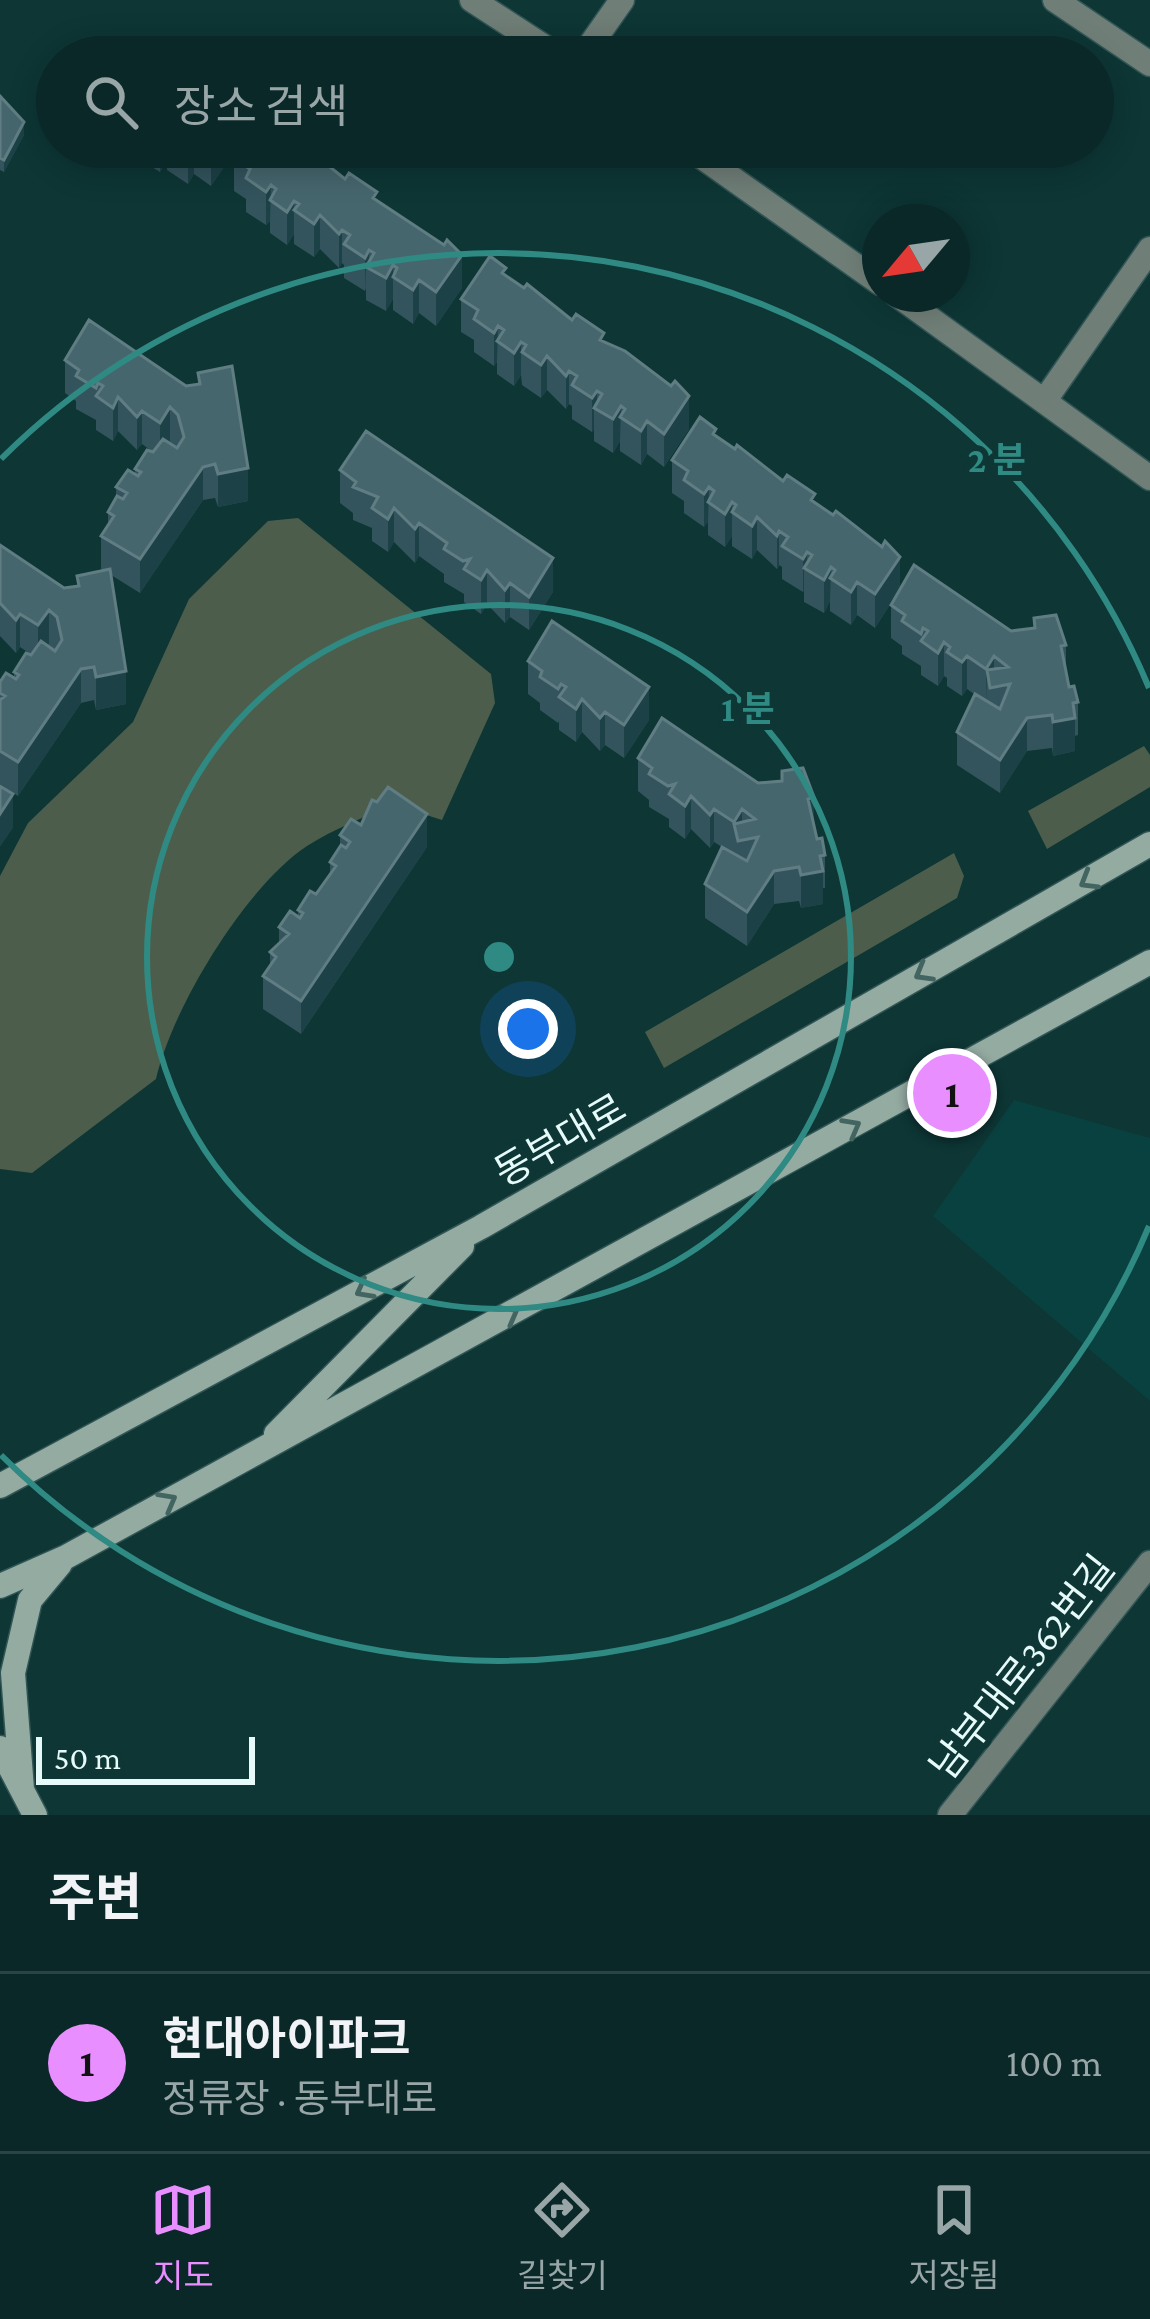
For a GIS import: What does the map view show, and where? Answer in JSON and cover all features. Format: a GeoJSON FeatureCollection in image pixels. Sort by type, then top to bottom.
{"type":"FeatureCollection","features":[{"type":"Feature","properties":{"kind":"main road","name":"동부대로"},"geometry":{"type":"LineString","coordinates":[[1,1485],[481,1227],[1150,844]]}},
{"type":"Feature","properties":{"kind":"main road"},"geometry":{"type":"LineString","coordinates":[[0,1586],[65,1557],[257,1453],[1150,962]]}},
{"type":"Feature","properties":{"kind":"main road"},"geometry":{"type":"LineString","coordinates":[[257,1453],[481,1227]]}},
{"type":"Feature","properties":{"kind":"main road"},"geometry":{"type":"LineString","coordinates":[[22,1789],[14,1673],[30,1600],[65,1557]]}},
{"type":"Feature","properties":{"kind":"main road"},"geometry":{"type":"LineString","coordinates":[[0,1748],[35,1815]]}},
{"type":"Feature","properties":{"kind":"street"},"geometry":{"type":"LineString","coordinates":[[472,0],[528,36]]}},
{"type":"Feature","properties":{"kind":"street"},"geometry":{"type":"LineString","coordinates":[[597,36],[622,0]]}},
{"type":"Feature","properties":{"kind":"street"},"geometry":{"type":"LineString","coordinates":[[1055,0],[1108,36]]}},
{"type":"Feature","properties":{"kind":"street"},"geometry":{"type":"LineString","coordinates":[[1114,40],[1150,64]]}},
{"type":"Feature","properties":{"kind":"street"},"geometry":{"type":"LineString","coordinates":[[718,168],[862,270]]}},
{"type":"Feature","properties":{"kind":"street"},"geometry":{"type":"LineString","coordinates":[[1045,400],[1150,249]]}},
{"type":"Feature","properties":{"kind":"street"},"geometry":{"type":"LineString","coordinates":[[921,312],[1150,478]]}},
{"type":"Feature","properties":{"kind":"street","name":"남부대로362번길"},"geometry":{"type":"LineString","coordinates":[[950,1815],[1150,1563]]}},
{"type":"Feature","properties":{"kind":"shaded area"},"geometry":{"type":"Polygon","coordinates":[[[1014,1100],[1150,1138],[1150,1401],[933,1216],[1014,1100]]]}},
{"type":"Feature","properties":{"kind":"green space"},"geometry":{"type":"Polygon","coordinates":[[[298,518],[491,674],[495,703],[442,820],[392,804],[307,846],[260,889],[215,951],[178,1018],[156,1079],[32,1173],[0,1169],[0,876],[28,823],[133,722],[189,599],[268,521],[298,518]]]}},
{"type":"Feature","properties":{"kind":"green space"},"geometry":{"type":"Polygon","coordinates":[[[1144,746],[1150,755],[1150,787],[1047,849],[1028,811],[1144,746]]]}},
{"type":"Feature","properties":{"kind":"green space"},"geometry":{"type":"Polygon","coordinates":[[[954,853],[964,876],[957,898],[664,1068],[645,1032],[954,853]]]}},
{"type":"Feature","properties":{"kind":"building"},"geometry":{"type":"Polygon","coordinates":[[[0,96],[24,122],[4,160],[0,158],[0,96]]]}},
{"type":"Feature","properties":{"kind":"building"},"geometry":{"type":"Polygon","coordinates":[[[331,168],[345,179],[349,173],[377,192],[373,198],[444,245],[447,240],[462,255],[436,292],[419,280],[413,290],[393,277],[397,268],[393,265],[386,278],[366,267],[374,253],[369,250],[365,258],[344,244],[350,235],[342,230],[339,234],[320,215],[314,224],[294,210],[299,204],[294,201],[287,212],[270,200],[276,189],[271,185],[266,192],[246,178],[250,169],[331,168]]]}},
{"type":"Feature","properties":{"kind":"building"},"geometry":{"type":"Polygon","coordinates":[[[490,256],[506,268],[502,273],[524,288],[527,284],[572,320],[576,314],[604,333],[600,340],[625,351],[671,386],[675,381],[689,396],[664,434],[647,421],[641,431],[620,417],[625,409],[621,406],[613,419],[594,408],[602,394],[597,391],[592,398],[572,385],[577,376],[569,371],[566,376],[547,356],[541,365],[522,352],[526,345],[521,342],[514,353],[497,341],[504,330],[498,326],[494,333],[474,319],[478,310],[461,299],[490,256]]]}},
{"type":"Feature","properties":{"kind":"building"},"geometry":{"type":"Polygon","coordinates":[[[89,320],[186,386],[200,384],[198,373],[232,366],[248,468],[218,474],[215,464],[203,467],[140,559],[101,536],[114,516],[108,512],[117,496],[123,499],[127,493],[116,487],[128,470],[138,476],[141,472],[135,469],[147,450],[153,452],[163,439],[177,448],[184,437],[178,415],[170,407],[160,423],[142,411],[137,417],[118,397],[113,408],[96,396],[103,386],[98,383],[96,388],[76,376],[79,370],[65,360],[89,320]]]}},
{"type":"Feature","properties":{"kind":"building"},"geometry":{"type":"Polygon","coordinates":[[[700,417],[716,429],[713,434],[735,449],[737,445],[783,481],[787,475],[815,494],[811,500],[833,515],[836,511],[882,547],[885,541],[900,557],[875,594],[857,582],[851,592],[830,578],[835,570],[831,567],[824,580],[804,568],[812,555],[807,552],[803,559],[782,546],[788,537],[779,531],[777,536],[757,517],[752,526],[732,512],[736,505],[732,502],[725,514],[708,502],[714,491],[709,487],[704,494],[684,480],[688,471],[672,460],[700,417]]]}},
{"type":"Feature","properties":{"kind":"building"},"geometry":{"type":"Polygon","coordinates":[[[366,431],[553,558],[529,597],[510,583],[505,590],[487,570],[481,580],[464,569],[470,559],[463,561],[444,549],[447,543],[419,523],[415,529],[394,508],[388,519],[372,508],[378,497],[353,487],[356,482],[340,470],[366,431]]]}},
{"type":"Feature","properties":{"kind":"building"},"geometry":{"type":"Polygon","coordinates":[[[0,545],[64,588],[79,586],[77,576],[110,569],[126,671],[96,677],[94,667],[81,669],[18,762],[0,751],[0,700],[5,696],[0,693],[0,682],[6,673],[16,679],[19,675],[14,672],[26,653],[31,655],[41,641],[55,651],[62,640],[57,617],[49,610],[38,625],[20,614],[16,620],[0,603],[0,545]]]}},
{"type":"Feature","properties":{"kind":"building"},"geometry":{"type":"Polygon","coordinates":[[[914,565],[1011,631],[1035,628],[1034,618],[1056,615],[1066,645],[1061,646],[1069,687],[1074,686],[1078,702],[1073,703],[1075,718],[1053,722],[1052,715],[1027,718],[1000,760],[957,732],[975,694],[1000,709],[1010,684],[990,688],[987,670],[1008,667],[994,656],[986,669],[967,656],[962,662],[947,652],[950,647],[944,642],[938,653],[921,641],[928,631],[923,628],[921,634],[902,621],[905,615],[891,605],[914,565]]]}},
{"type":"Feature","properties":{"kind":"building"},"geometry":{"type":"Polygon","coordinates":[[[552,621],[649,687],[624,725],[605,712],[600,718],[582,699],[576,709],[559,697],[566,687],[561,684],[558,689],[540,677],[542,671],[528,661],[552,621]]]}},
{"type":"Feature","properties":{"kind":"building"},"geometry":{"type":"Polygon","coordinates":[[[662,718],[758,783],[782,781],[782,771],[803,768],[814,797],[808,799],[817,839],[822,838],[823,871],[801,875],[799,867],[774,871],[747,912],[705,884],[722,847],[747,861],[758,837],[738,841],[734,824],[755,819],[742,809],[734,822],[714,809],[710,815],[691,796],[685,806],[669,794],[675,784],[668,786],[649,774],[652,768],[638,758],[662,718]]]}},
{"type":"Feature","properties":{"kind":"building"},"geometry":{"type":"Polygon","coordinates":[[[0,786],[13,794],[0,814],[0,786]]]}},
{"type":"Feature","properties":{"kind":"building"},"geometry":{"type":"Polygon","coordinates":[[[388,787],[427,814],[301,1001],[263,976],[276,957],[270,952],[289,934],[279,927],[290,911],[300,918],[303,913],[298,910],[310,891],[316,894],[336,866],[330,862],[341,845],[346,848],[350,842],[340,835],[351,819],[361,825],[372,800],[377,802],[388,787]]]}},
{"type":"Feature","properties":{"kind":"place","name":"현대아이파크"},"geometry":{"type":"Point","coordinates":[952,1093]}}]}
